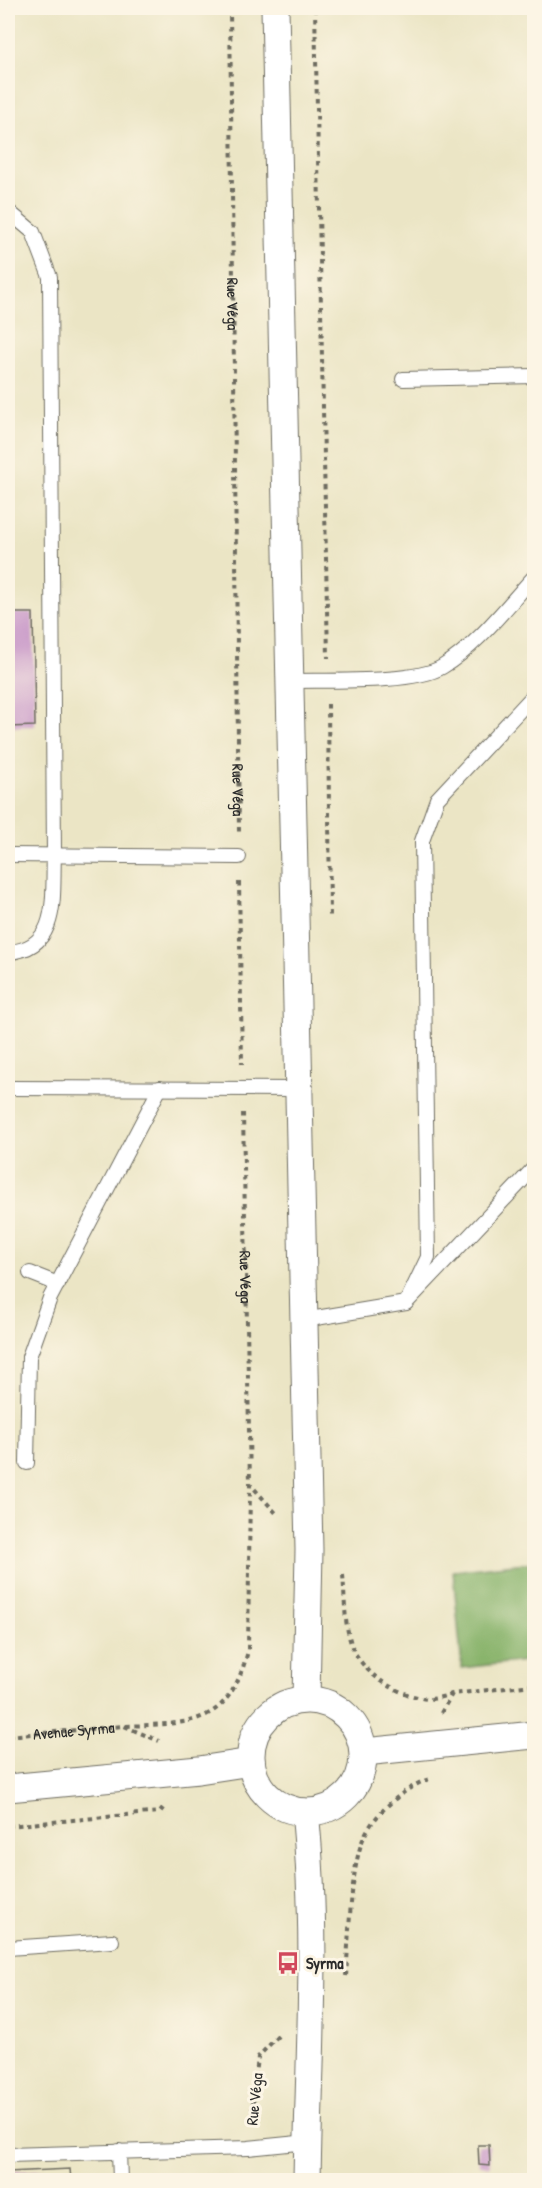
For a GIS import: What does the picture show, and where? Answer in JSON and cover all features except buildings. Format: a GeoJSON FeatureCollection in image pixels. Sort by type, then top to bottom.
{"type":"FeatureCollection","features":[{"type":"Feature","properties":{"kind":"street"},"geometry":{"type":"LineString","coordinates":[[275,8],[309,1550],[306,1699]]}},
{"type":"Feature","properties":{"kind":"street"},"geometry":{"type":"LineString","coordinates":[[306,1699],[323,1701],[345,1715],[360,1735],[364,1752],[362,1771],[354,1788],[340,1802],[324,1810],[305,1812],[290,1809],[275,1802],[263,1791],[255,1777],[251,1762],[252,1743],[260,1726],[272,1712],[288,1703],[306,1699]]}},
{"type":"Feature","properties":{"kind":"street"},"geometry":{"type":"LineString","coordinates":[[364,1752],[534,1735]]}},
{"type":"Feature","properties":{"kind":"street"},"geometry":{"type":"LineString","coordinates":[[8,1788],[199,1770],[251,1762]]}},
{"type":"Feature","properties":{"kind":"street"},"geometry":{"type":"LineString","coordinates":[[305,1812],[309,1848],[310,2003],[307,2181]]}},
{"type":"Feature","properties":{"kind":"lane"},"geometry":{"type":"LineString","coordinates":[[8,211],[33,232],[50,277],[54,855],[50,924],[37,942],[8,952]]}},
{"type":"Feature","properties":{"kind":"lane"},"geometry":{"type":"LineString","coordinates":[[403,379],[534,376]]}},
{"type":"Feature","properties":{"kind":"lane"},"geometry":{"type":"LineString","coordinates":[[290,681],[415,676],[440,669],[463,652],[534,577]]}},
{"type":"Feature","properties":{"kind":"lane"},"geometry":{"type":"LineString","coordinates":[[406,1303],[428,1257],[422,841],[437,799],[534,695]]}},
{"type":"Feature","properties":{"kind":"lane"},"geometry":{"type":"LineString","coordinates":[[8,855],[239,857]]}},
{"type":"Feature","properties":{"kind":"lane"},"geometry":{"type":"LineString","coordinates":[[8,1088],[299,1089]]}},
{"type":"Feature","properties":{"kind":"lane"},"geometry":{"type":"LineString","coordinates":[[27,1463],[29,1357],[50,1298],[160,1088]]}},
{"type":"Feature","properties":{"kind":"lane"},"geometry":{"type":"LineString","coordinates":[[304,1320],[406,1303],[534,1168]]}},
{"type":"Feature","properties":{"kind":"lane"},"geometry":{"type":"LineString","coordinates":[[30,1273],[58,1284]]}},
{"type":"Feature","properties":{"kind":"lane"},"geometry":{"type":"LineString","coordinates":[[8,1948],[112,1941]]}},
{"type":"Feature","properties":{"kind":"lane"},"geometry":{"type":"LineString","coordinates":[[8,2155],[249,2148],[308,2142]]}},
{"type":"Feature","properties":{"kind":"lane"},"geometry":{"type":"LineString","coordinates":[[119,2151],[120,2181]]}},
{"type":"Feature","properties":{"kind":"path","name":"Rue Véga"},"geometry":{"type":"LineString","coordinates":[[124,1726],[190,1723],[207,1716],[229,1695],[242,1674],[248,1651],[250,1484],[242,1088],[230,8]]}},
{"type":"Feature","properties":{"kind":"path"},"geometry":{"type":"LineString","coordinates":[[315,8],[328,679],[330,926]]}},
{"type":"Feature","properties":{"kind":"path"},"geometry":{"type":"LineString","coordinates":[[250,1484],[309,1550]]}},
{"type":"Feature","properties":{"kind":"path"},"geometry":{"type":"LineString","coordinates":[[342,1574],[350,1642],[366,1669],[385,1683],[407,1693],[430,1699],[534,1685]]}},
{"type":"Feature","properties":{"kind":"path"},"geometry":{"type":"LineString","coordinates":[[422,1747],[452,1695]]}},
{"type":"Feature","properties":{"kind":"path","name":"Avenue Syrma"},"geometry":{"type":"LineString","coordinates":[[8,1736],[124,1726],[157,1739],[199,1770]]}},
{"type":"Feature","properties":{"kind":"path"},"geometry":{"type":"LineString","coordinates":[[345,1984],[356,1872],[364,1837],[388,1804],[425,1780],[435,1778]]}},
{"type":"Feature","properties":{"kind":"path","name":"Rue Véga"},"geometry":{"type":"LineString","coordinates":[[245,2181],[258,2057],[310,2003]]}},
{"type":"Feature","properties":{"kind":"green space"},"geometry":{"type":"Polygon","coordinates":[[[534,1562],[534,1660],[462,1668],[453,1571],[534,1562]]]}},
{"type":"Feature","properties":{"kind":"place","name":"Syrma"},"geometry":{"type":"Point","coordinates":[288,1963]}}]}
